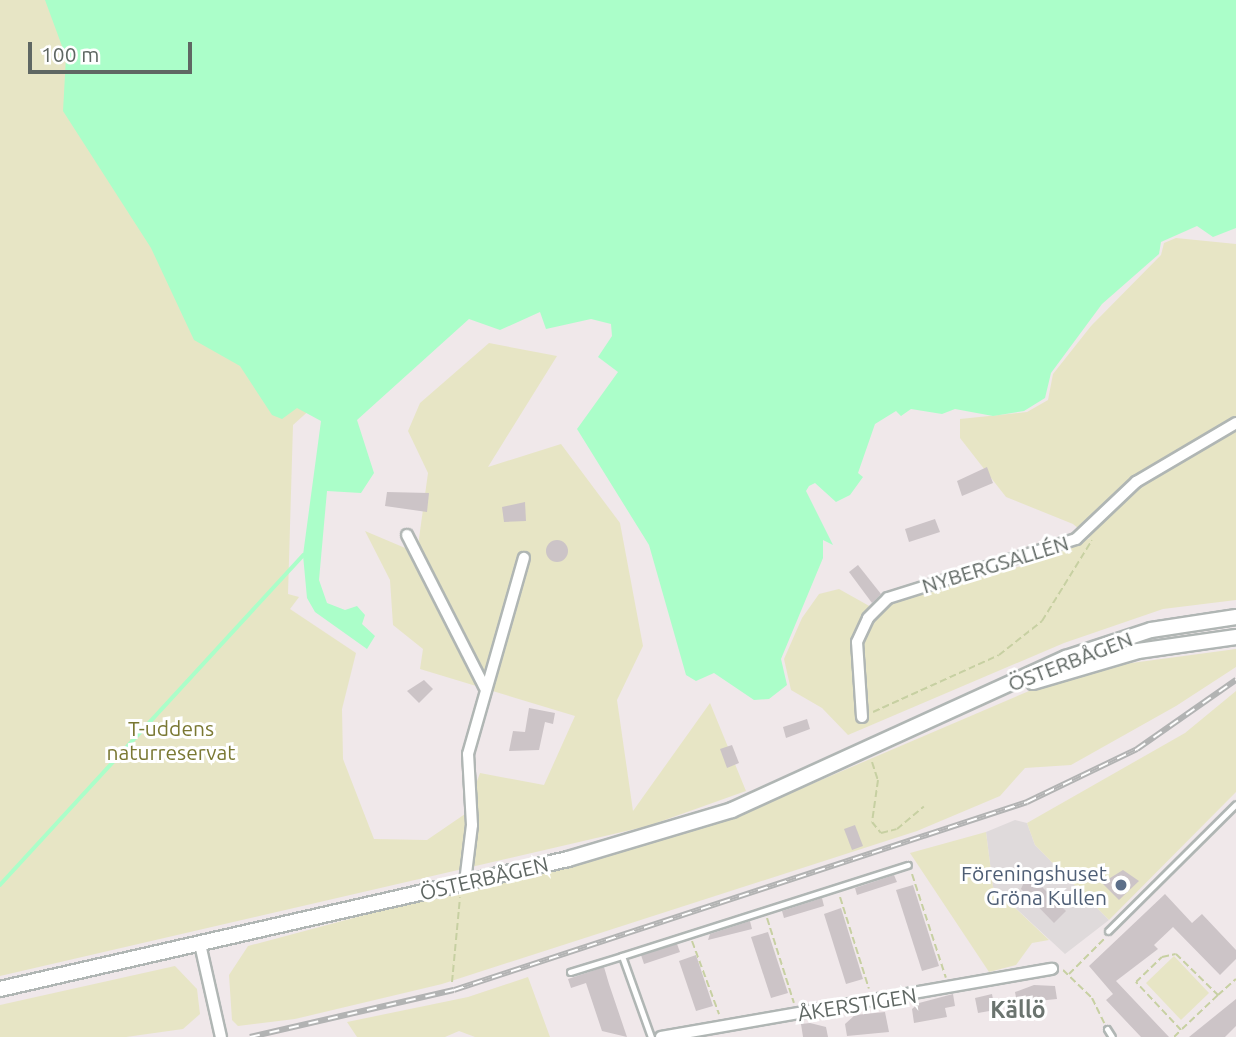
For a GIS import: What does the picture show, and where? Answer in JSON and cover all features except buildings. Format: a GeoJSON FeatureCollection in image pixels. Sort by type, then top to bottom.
{"type":"FeatureCollection","features":[{"type":"Feature","properties":{"kind":"main road","name":"ÖSTERBÅGEN"},"geometry":{"type":"LineString","coordinates":[[0,989],[465,883],[732,810],[1089,649],[1151,630],[1236,617]]}},
{"type":"Feature","properties":{"kind":"main road","name":"ÖSTERBÅGEN"},"geometry":{"type":"LineString","coordinates":[[950,713],[1097,661],[1236,637]]}},
{"type":"Feature","properties":{"kind":"street","name":"NYBERGSALLÉN"},"geometry":{"type":"LineString","coordinates":[[862,717],[857,642],[867,618],[888,598],[1038,553],[1100,523],[1136,482],[1236,423]]}},
{"type":"Feature","properties":{"kind":"street"},"geometry":{"type":"LineString","coordinates":[[407,535],[485,688]]}},
{"type":"Feature","properties":{"kind":"street"},"geometry":{"type":"LineString","coordinates":[[465,883],[472,825],[468,754],[524,558]]}},
{"type":"Feature","properties":{"kind":"street"},"geometry":{"type":"LineString","coordinates":[[200,944],[221,1037]]}},
{"type":"Feature","properties":{"kind":"street","name":"ÅKERSTIGEN"},"geometry":{"type":"LineString","coordinates":[[662,1037],[723,1025],[873,1003],[1052,969]]}},
{"type":"Feature","properties":{"kind":"lane"},"geometry":{"type":"LineString","coordinates":[[1108,931],[1236,804]]}},
{"type":"Feature","properties":{"kind":"lane"},"geometry":{"type":"LineString","coordinates":[[570,972],[837,890],[908,865]]}},
{"type":"Feature","properties":{"kind":"lane"},"geometry":{"type":"LineString","coordinates":[[622,956],[651,1037]]}},
{"type":"Feature","properties":{"kind":"lane"},"geometry":{"type":"LineString","coordinates":[[1107,1028],[1112,1037]]}},
{"type":"Feature","properties":{"kind":"path"},"geometry":{"type":"LineString","coordinates":[[862,717],[999,655],[1020,638],[1050,609],[1100,523]]}},
{"type":"Feature","properties":{"kind":"path"},"geometry":{"type":"LineString","coordinates":[[867,750],[878,780],[872,822],[881,833],[897,829],[925,806]]}},
{"type":"Feature","properties":{"kind":"path"},"geometry":{"type":"LineString","coordinates":[[908,865],[948,989]]}},
{"type":"Feature","properties":{"kind":"path"},"geometry":{"type":"LineString","coordinates":[[452,982],[452,932],[465,883]]}},
{"type":"Feature","properties":{"kind":"path"},"geometry":{"type":"LineString","coordinates":[[837,890],[873,1003]]}},
{"type":"Feature","properties":{"kind":"path"},"geometry":{"type":"LineString","coordinates":[[764,911],[797,1014]]}},
{"type":"Feature","properties":{"kind":"path"},"geometry":{"type":"LineString","coordinates":[[1069,975],[1108,931]]}},
{"type":"Feature","properties":{"kind":"path"},"geometry":{"type":"LineString","coordinates":[[689,934],[723,1025]]}},
{"type":"Feature","properties":{"kind":"path"},"geometry":{"type":"LineString","coordinates":[[1181,1030],[1136,982],[1162,957],[1176,954],[1218,995]]}},
{"type":"Feature","properties":{"kind":"path"},"geometry":{"type":"LineString","coordinates":[[1052,969],[1069,975],[1092,998],[1107,1028]]}},
{"type":"Feature","properties":{"kind":"path"},"geometry":{"type":"LineString","coordinates":[[1174,1037],[1236,979]]}},
{"type":"Feature","properties":{"kind":"shaded area"},"geometry":{"type":"Polygon","coordinates":[[[45,0],[1236,0],[1236,228],[1213,237],[1197,226],[1161,242],[1159,254],[1102,304],[1051,373],[1045,398],[1024,411],[993,416],[955,409],[942,414],[911,409],[901,416],[896,411],[875,424],[858,473],[863,477],[850,495],[836,502],[815,483],[809,486],[806,491],[833,545],[823,540],[823,558],[781,659],[787,685],[769,699],[754,700],[714,673],[696,681],[686,675],[649,545],[577,429],[618,372],[598,357],[612,336],[611,324],[591,319],[546,329],[540,312],[500,330],[469,319],[357,420],[374,473],[361,493],[327,491],[319,580],[327,603],[345,610],[357,606],[365,615],[362,624],[375,636],[367,649],[315,612],[307,598],[303,555],[321,421],[297,408],[282,419],[272,415],[240,366],[194,340],[151,248],[63,111],[66,57],[45,0]]]}},
{"type":"Feature","properties":{"kind":"shaded area"},"geometry":{"type":"Polygon","coordinates":[[[1015,820],[1027,823],[1035,845],[1109,920],[1065,954],[993,887],[986,832],[1015,820]]]}},
{"type":"Feature","properties":{"kind":"green space","name":"T-uddens naturreservat"},"geometry":{"type":"Polygon","coordinates":[[[0,0],[305,0],[334,388],[293,425],[288,594],[299,597],[290,609],[356,653],[342,709],[343,759],[374,839],[427,840],[465,814],[480,773],[544,785],[575,716],[420,669],[423,649],[393,625],[390,580],[365,531],[417,553],[428,473],[408,431],[420,403],[489,343],[557,356],[488,467],[561,444],[620,523],[643,646],[617,700],[633,811],[710,703],[746,791],[648,826],[0,976],[0,0]]]}},
{"type":"Feature","properties":{"kind":"green space"},"geometry":{"type":"Polygon","coordinates":[[[1176,238],[1236,244],[1236,600],[1163,609],[1064,643],[848,735],[822,708],[791,690],[784,659],[802,618],[819,594],[839,589],[880,612],[893,601],[1029,564],[1090,538],[1073,524],[1006,497],[960,438],[960,419],[1027,412],[1048,400],[1053,374],[1091,326],[1161,255],[1164,243],[1176,238]]]}},
{"type":"Feature","properties":{"kind":"green space"},"geometry":{"type":"Polygon","coordinates":[[[1236,649],[1236,667],[1176,706],[1071,765],[1025,768],[1000,796],[917,831],[442,984],[295,1019],[238,1026],[232,1020],[229,975],[248,946],[737,816],[1029,691],[1109,666],[1236,649]]]}},
{"type":"Feature","properties":{"kind":"green space"},"geometry":{"type":"Polygon","coordinates":[[[1236,691],[1236,792],[1109,920],[1035,845],[1027,823],[1185,733],[1236,691]]]}},
{"type":"Feature","properties":{"kind":"green space"},"geometry":{"type":"Polygon","coordinates":[[[986,832],[993,887],[1049,940],[1032,943],[1016,965],[989,972],[910,853],[986,832]]]}},
{"type":"Feature","properties":{"kind":"green space"},"geometry":{"type":"Polygon","coordinates":[[[1174,956],[1209,993],[1181,1020],[1146,983],[1174,956]]]}},
{"type":"Feature","properties":{"kind":"green space"},"geometry":{"type":"Polygon","coordinates":[[[175,966],[197,989],[200,1014],[183,1029],[126,1037],[0,1037],[0,1005],[175,966]]]}},
{"type":"Feature","properties":{"kind":"green space"},"geometry":{"type":"Polygon","coordinates":[[[528,977],[550,1037],[475,1037],[459,1031],[445,1037],[357,1037],[347,1022],[468,997],[528,977]]]}},
{"type":"Feature","properties":{"kind":"waterway"},"geometry":{"type":"LineString","coordinates":[[0,885],[303,555]]}},
{"type":"Feature","properties":{"kind":"railway"},"geometry":{"type":"LineString","coordinates":[[250,1037],[454,990],[1027,802],[1137,749],[1236,680]]}},
{"type":"Feature","properties":{"kind":"place","name":"Föreningshuset Gröna Kullen"},"geometry":{"type":"Point","coordinates":[1121,885]}},
{"type":"Feature","properties":{"kind":"district","name":"Källö"},"geometry":{"type":"Point","coordinates":[1018,1010]}}]}
